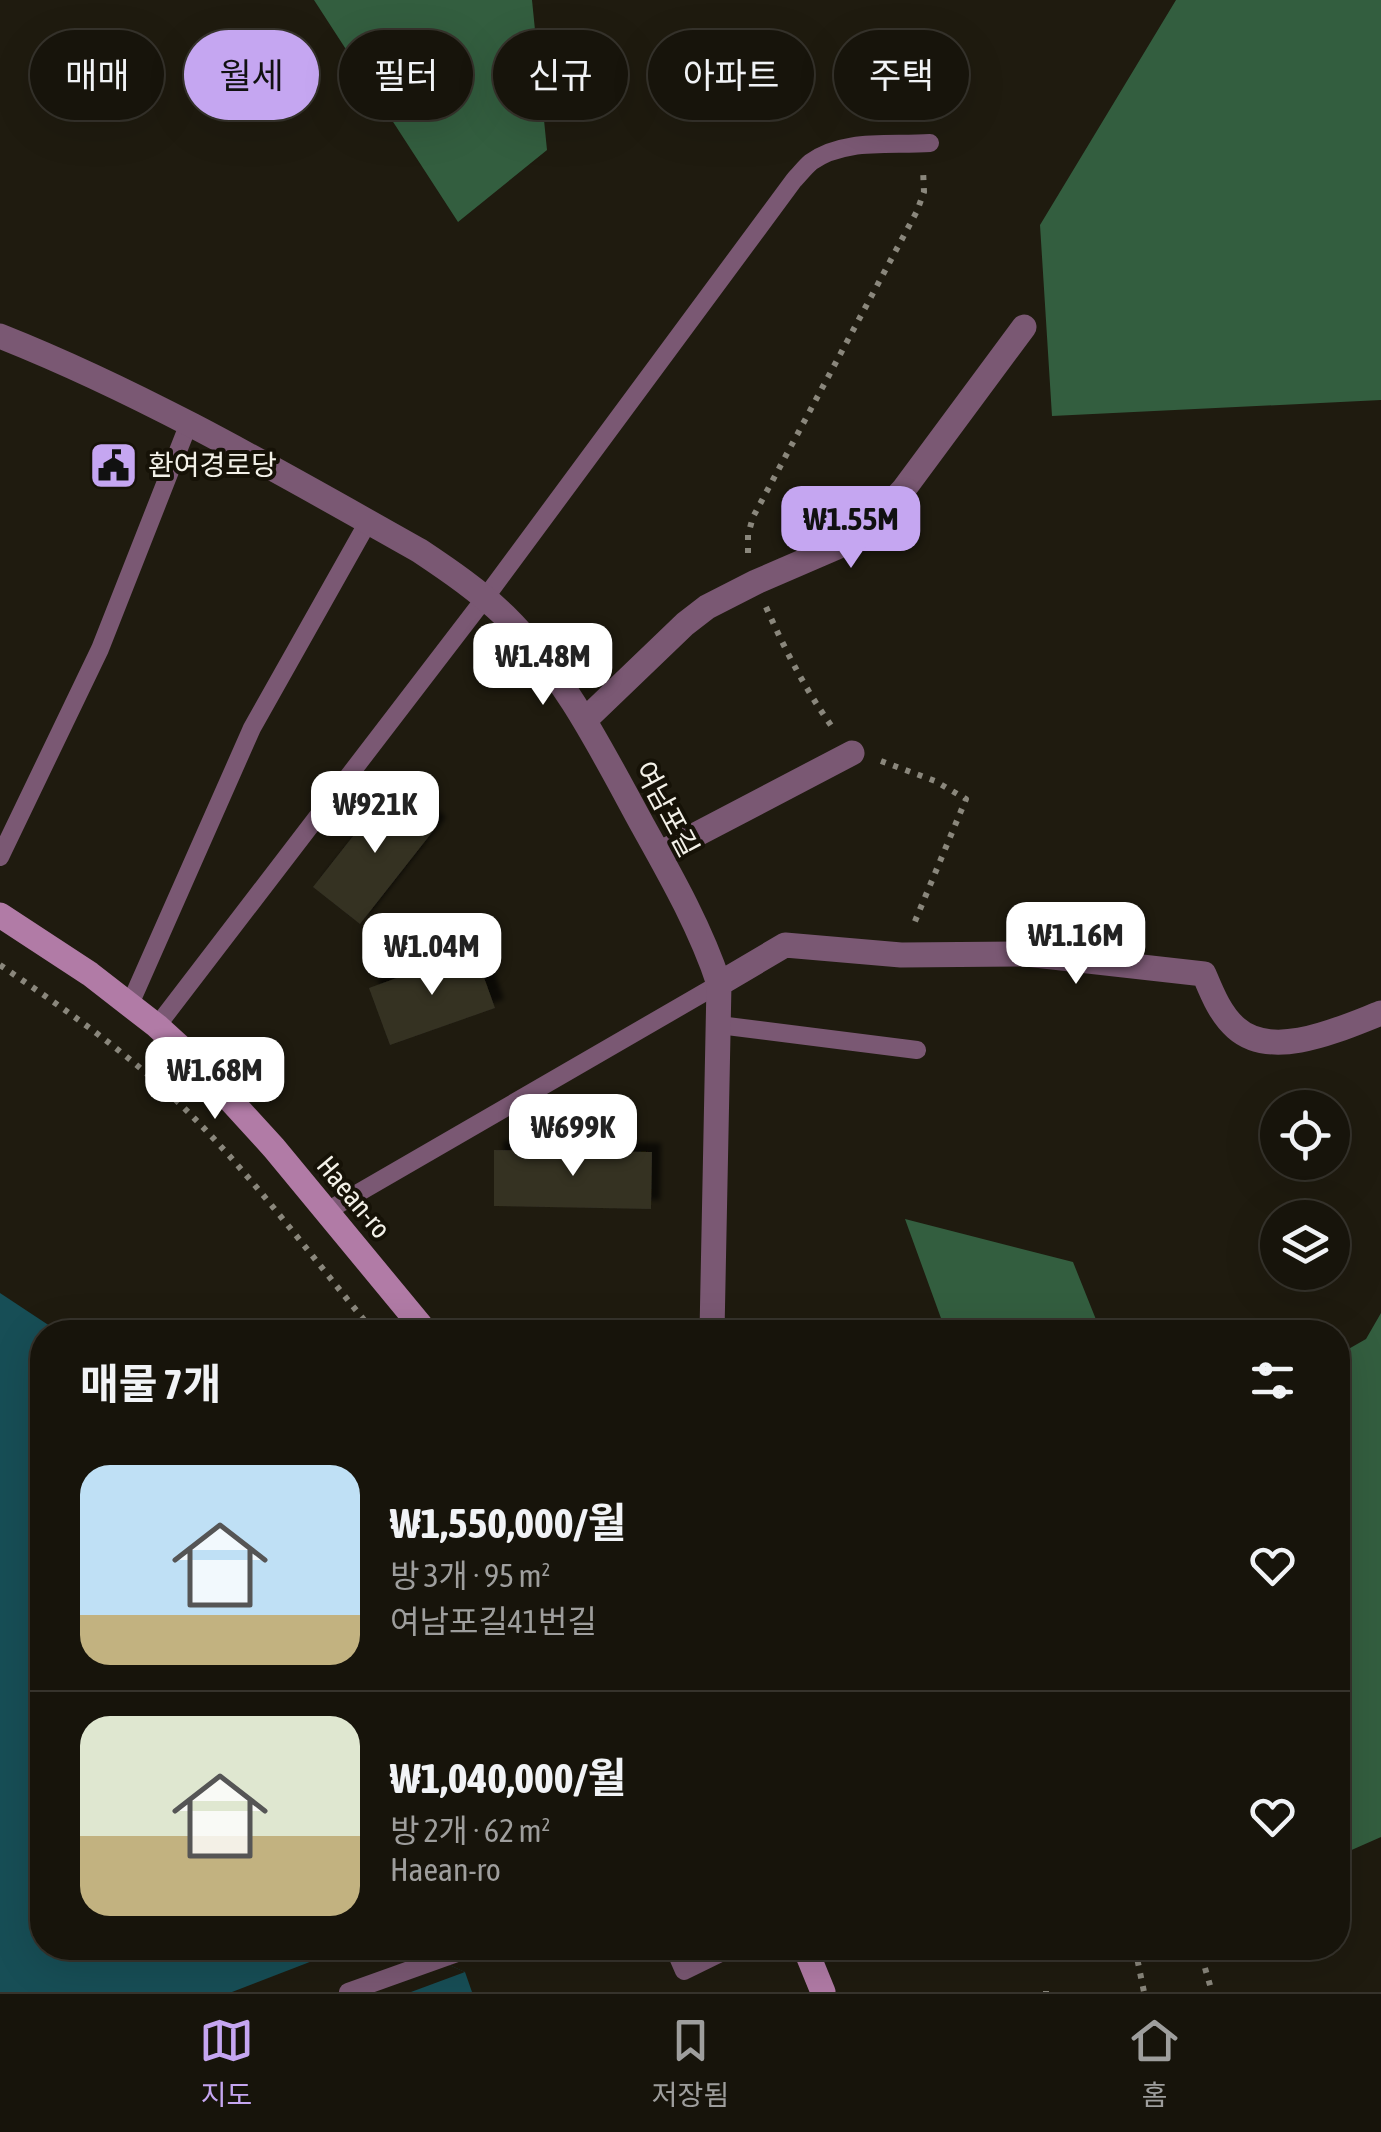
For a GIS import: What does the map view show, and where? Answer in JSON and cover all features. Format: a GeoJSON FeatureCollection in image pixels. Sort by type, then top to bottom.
{"type":"FeatureCollection","features":[{"type":"Feature","properties":{"kind":"street"},"geometry":{"type":"LineString","coordinates":[[585,720],[707,607],[863,533],[904,488],[1024,327]]}},
{"type":"Feature","properties":{"kind":"street","name":"여남포길"},"geometry":{"type":"LineString","coordinates":[[0,336],[189,423],[420,551],[485,598],[527,641],[585,720],[659,854],[719,984],[712,1320]]}},
{"type":"Feature","properties":{"kind":"street"},"geometry":{"type":"LineString","coordinates":[[659,854],[852,752]]}},
{"type":"Feature","properties":{"kind":"street","name":"Haean-ro"},"geometry":{"type":"LineString","coordinates":[[0,914],[90,974],[191,1056],[416,1320]]}},
{"type":"Feature","properties":{"kind":"street"},"geometry":{"type":"LineString","coordinates":[[719,984],[785,945],[901,954],[1026,954],[1204,974],[1227,1018],[1240,1032],[1254,1039],[1302,1040],[1381,1013]]}},
{"type":"Feature","properties":{"kind":"street"},"geometry":{"type":"LineString","coordinates":[[811,1960],[823,1992]]}},
{"type":"Feature","properties":{"kind":"lane"},"geometry":{"type":"LineString","coordinates":[[157,1026],[485,598],[802,171],[834,150],[921,144]]}},
{"type":"Feature","properties":{"kind":"lane"},"geometry":{"type":"LineString","coordinates":[[0,857],[100,648],[189,423]]}},
{"type":"Feature","properties":{"kind":"lane"},"geometry":{"type":"LineString","coordinates":[[130,1004],[252,728],[368,522]]}},
{"type":"Feature","properties":{"kind":"lane"},"geometry":{"type":"LineString","coordinates":[[327,1211],[719,984]]}},
{"type":"Feature","properties":{"kind":"lane"},"geometry":{"type":"LineString","coordinates":[[720,1025],[917,1050]]}},
{"type":"Feature","properties":{"kind":"lane"},"geometry":{"type":"LineString","coordinates":[[348,1992],[437,1960]]}},
{"type":"Feature","properties":{"kind":"lane"},"geometry":{"type":"LineString","coordinates":[[679,1960],[684,1971],[706,1960]]}},
{"type":"Feature","properties":{"kind":"path"},"geometry":{"type":"LineString","coordinates":[[756,582],[748,557],[753,518],[918,210],[924,192],[921,144]]}},
{"type":"Feature","properties":{"kind":"path"},"geometry":{"type":"LineString","coordinates":[[0,965],[68,1010],[155,1081],[237,1166],[364,1320]]}},
{"type":"Feature","properties":{"kind":"path"},"geometry":{"type":"LineString","coordinates":[[1138,1960],[1144,1992]]}},
{"type":"Feature","properties":{"kind":"path"},"geometry":{"type":"LineString","coordinates":[[1204,1968],[1212,1992]]}},
{"type":"Feature","properties":{"kind":"green space"},"geometry":{"type":"Polygon","coordinates":[[[314,0],[532,0],[535,30],[493,30],[493,120],[544,120],[547,150],[458,222],[392,120],[473,120],[473,30],[339,30],[339,39],[314,0]]]}},
{"type":"Feature","properties":{"kind":"green space"},"geometry":{"type":"Polygon","coordinates":[[[1176,0],[1381,0],[1381,400],[1052,416],[1040,225],[1176,0]]]}},
{"type":"Feature","properties":{"kind":"green space"},"geometry":{"type":"Polygon","coordinates":[[[905,1219],[1073,1262],[1096,1320],[942,1320],[905,1219]]]}},
{"type":"Feature","properties":{"kind":"green space"},"geometry":{"type":"Polygon","coordinates":[[[1381,1313],[1381,1837],[1350,1851],[1350,1348],[1366,1339],[1381,1313]]]}},
{"type":"Feature","properties":{"kind":"water"},"geometry":{"type":"Polygon","coordinates":[[[0,1293],[41,1320],[30,1320],[30,1960],[438,1960],[465,1972],[472,1992],[0,1992],[0,1293]]]}},
{"type":"Feature","properties":{"kind":"pier"},"geometry":{"type":"Polygon","coordinates":[[[315,1960],[438,1960],[465,1972],[411,1992],[232,1992],[315,1960]]]}},
{"type":"Feature","properties":{"kind":"building"},"geometry":{"type":"Polygon","coordinates":[[[390,789],[437,826],[360,924],[313,887],[390,789]]]}},
{"type":"Feature","properties":{"kind":"building"},"geometry":{"type":"Polygon","coordinates":[[[474,950],[495,1008],[390,1045],[369,988],[474,950]]]}},
{"type":"Feature","properties":{"kind":"building"},"geometry":{"type":"Polygon","coordinates":[[[494,1150],[652,1152],[651,1209],[494,1206],[494,1150]]]}},
{"type":"Feature","properties":{"kind":"place","name":"환여경로당"},"geometry":{"type":"Point","coordinates":[113,465]}}]}
